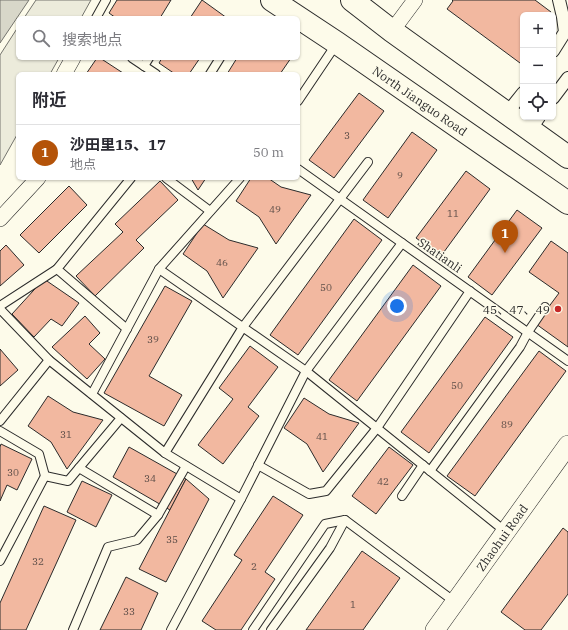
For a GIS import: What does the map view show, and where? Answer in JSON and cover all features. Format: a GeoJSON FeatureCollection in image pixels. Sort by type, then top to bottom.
{"type":"FeatureCollection","features":[{"type":"Feature","properties":{"kind":"main road","name":"North Jianguo Road"},"geometry":{"type":"LineString","coordinates":[[272,0],[296,16]]}},
{"type":"Feature","properties":{"kind":"main road"},"geometry":{"type":"LineString","coordinates":[[352,0],[392,31],[507,114],[535,123],[568,157]]}},
{"type":"Feature","properties":{"kind":"main road","name":"North Jianguo Road"},"geometry":{"type":"LineString","coordinates":[[300,19],[568,203]]}},
{"type":"Feature","properties":{"kind":"street"},"geometry":{"type":"LineString","coordinates":[[392,31],[415,0]]}},
{"type":"Feature","properties":{"kind":"street"},"geometry":{"type":"LineString","coordinates":[[555,48],[565,32],[559,0]]}},
{"type":"Feature","properties":{"kind":"street"},"geometry":{"type":"LineString","coordinates":[[65,72],[72,60]]}},
{"type":"Feature","properties":{"kind":"street"},"geometry":{"type":"LineString","coordinates":[[556,94],[568,78]]}},
{"type":"Feature","properties":{"kind":"street"},"geometry":{"type":"LineString","coordinates":[[507,114],[520,97]]}},
{"type":"Feature","properties":{"kind":"street"},"geometry":{"type":"LineString","coordinates":[[0,219],[36,180]]}},
{"type":"Feature","properties":{"kind":"street","name":"Zhaohui Road"},"geometry":{"type":"LineString","coordinates":[[435,630],[568,445]]}},
{"type":"Feature","properties":{"kind":"lane"},"geometry":{"type":"LineString","coordinates":[[97,16],[106,0]]}},
{"type":"Feature","properties":{"kind":"lane"},"geometry":{"type":"LineString","coordinates":[[300,98],[337,43]]}},
{"type":"Feature","properties":{"kind":"lane"},"geometry":{"type":"LineString","coordinates":[[135,60],[153,72]]}},
{"type":"Feature","properties":{"kind":"lane"},"geometry":{"type":"LineString","coordinates":[[144,66],[148,60]]}},
{"type":"Feature","properties":{"kind":"lane"},"geometry":{"type":"LineString","coordinates":[[211,72],[219,60]]}},
{"type":"Feature","properties":{"kind":"lane"},"geometry":{"type":"LineString","coordinates":[[165,453],[243,328],[341,200],[368,162]]}},
{"type":"Feature","properties":{"kind":"lane","name":"Shatianli"},"geometry":{"type":"LineString","coordinates":[[300,171],[568,361]]}},
{"type":"Feature","properties":{"kind":"lane"},"geometry":{"type":"LineString","coordinates":[[0,306],[57,270],[129,180]]}},
{"type":"Feature","properties":{"kind":"lane"},"geometry":{"type":"LineString","coordinates":[[169,180],[210,211]]}},
{"type":"Feature","properties":{"kind":"lane"},"geometry":{"type":"LineString","coordinates":[[92,394],[159,269],[238,180]]}},
{"type":"Feature","properties":{"kind":"lane"},"geometry":{"type":"LineString","coordinates":[[172,630],[306,371],[402,243]]}},
{"type":"Feature","properties":{"kind":"lane"},"geometry":{"type":"LineString","coordinates":[[159,269],[306,371],[506,532]]}},
{"type":"Feature","properties":{"kind":"lane"},"geometry":{"type":"LineString","coordinates":[[57,270],[127,329]]}},
{"type":"Feature","properties":{"kind":"lane"},"geometry":{"type":"LineString","coordinates":[[258,465],[309,494],[326,491],[377,428],[470,291]]}},
{"type":"Feature","properties":{"kind":"lane"},"geometry":{"type":"LineString","coordinates":[[430,471],[520,347],[545,306]]}},
{"type":"Feature","properties":{"kind":"lane"},"geometry":{"type":"LineString","coordinates":[[0,309],[49,360],[165,453],[241,498]]}},
{"type":"Feature","properties":{"kind":"lane"},"geometry":{"type":"LineString","coordinates":[[0,420],[49,360]]}},
{"type":"Feature","properties":{"kind":"lane"},"geometry":{"type":"LineString","coordinates":[[45,476],[68,481],[121,418]]}},
{"type":"Feature","properties":{"kind":"lane"},"geometry":{"type":"LineString","coordinates":[[0,431],[39,454],[45,476],[0,561]]}},
{"type":"Feature","properties":{"kind":"lane"},"geometry":{"type":"LineString","coordinates":[[402,496],[423,465]]}},
{"type":"Feature","properties":{"kind":"lane"},"geometry":{"type":"LineString","coordinates":[[73,630],[108,547],[137,540],[158,515],[186,466]]}},
{"type":"Feature","properties":{"kind":"lane"},"geometry":{"type":"LineString","coordinates":[[78,468],[158,515]]}},
{"type":"Feature","properties":{"kind":"lane"},"geometry":{"type":"LineString","coordinates":[[253,630],[325,524],[345,520],[455,602]]}},
{"type":"Feature","properties":{"kind":"lane"},"geometry":{"type":"LineString","coordinates":[[271,630],[330,548],[345,520]]}},
{"type":"Feature","properties":{"kind":"shaded area"},"geometry":{"type":"Polygon","coordinates":[[[0,0],[29,0],[18,16],[16,16],[16,19],[0,43],[0,0]]]}},
{"type":"Feature","properties":{"kind":"shaded area"},"geometry":{"type":"Polygon","coordinates":[[[36,0],[91,0],[82,16],[25,16],[36,0]]]}},
{"type":"Feature","properties":{"kind":"shaded area"},"geometry":{"type":"Polygon","coordinates":[[[16,30],[16,60],[58,60],[51,72],[16,72],[16,137],[0,165],[0,55],[16,30]]]}},
{"type":"Feature","properties":{"kind":"building"},"geometry":{"type":"Polygon","coordinates":[[[117,0],[171,0],[161,16],[113,16],[109,13],[117,0]]]}},
{"type":"Feature","properties":{"kind":"building"},"geometry":{"type":"Polygon","coordinates":[[[202,0],[224,16],[191,16],[202,0]]]}},
{"type":"Feature","properties":{"kind":"building"},"geometry":{"type":"Polygon","coordinates":[[[452,0],[535,0],[551,12],[520,12],[520,63],[447,9],[453,1],[452,0]]]}},
{"type":"Feature","properties":{"kind":"building"},"geometry":{"type":"Polygon","coordinates":[[[96,60],[103,60],[121,72],[87,72],[96,60]]]}},
{"type":"Feature","properties":{"kind":"building"},"geometry":{"type":"Polygon","coordinates":[[[161,60],[199,60],[190,72],[172,72],[159,63],[161,60]]]}},
{"type":"Feature","properties":{"kind":"building"},"geometry":{"type":"Polygon","coordinates":[[[236,60],[290,60],[281,72],[228,72],[236,60]]]}},
{"type":"Feature","properties":{"kind":"building"},"geometry":{"type":"Polygon","coordinates":[[[359,93],[384,111],[334,178],[309,160],[359,93]]]}},
{"type":"Feature","properties":{"kind":"building"},"geometry":{"type":"Polygon","coordinates":[[[412,132],[437,150],[388,218],[363,200],[412,132]]]}},
{"type":"Feature","properties":{"kind":"building"},"geometry":{"type":"Polygon","coordinates":[[[466,171],[490,189],[441,256],[416,238],[466,171]]]}},
{"type":"Feature","properties":{"kind":"building"},"geometry":{"type":"Polygon","coordinates":[[[192,180],[205,180],[198,190],[192,180]]]}},
{"type":"Feature","properties":{"kind":"building"},"geometry":{"type":"Polygon","coordinates":[[[250,180],[271,180],[281,187],[311,195],[276,244],[259,217],[236,201],[250,180]]]}},
{"type":"Feature","properties":{"kind":"building"},"geometry":{"type":"Polygon","coordinates":[[[160,181],[178,200],[136,240],[144,248],[95,296],[76,276],[123,232],[115,224],[160,181]]]}},
{"type":"Feature","properties":{"kind":"building"},"geometry":{"type":"Polygon","coordinates":[[[69,186],[87,205],[39,253],[20,235],[69,186]]]}},
{"type":"Feature","properties":{"kind":"building"},"geometry":{"type":"Polygon","coordinates":[[[517,210],[542,228],[492,295],[468,277],[517,210]]]}},
{"type":"Feature","properties":{"kind":"building"},"geometry":{"type":"Polygon","coordinates":[[[354,219],[382,240],[298,355],[270,335],[354,219]]]}},
{"type":"Feature","properties":{"kind":"building"},"geometry":{"type":"Polygon","coordinates":[[[203,224],[229,240],[258,248],[223,298],[207,271],[183,254],[203,224]]]}},
{"type":"Feature","properties":{"kind":"building","name":"45、47、49"},"geometry":{"type":"Polygon","coordinates":[[[551,241],[568,253],[568,347],[536,324],[559,293],[529,272],[551,241]]]}},
{"type":"Feature","properties":{"kind":"building"},"geometry":{"type":"Polygon","coordinates":[[[6,245],[24,265],[0,286],[0,251],[6,245]]]}},
{"type":"Feature","properties":{"kind":"building"},"geometry":{"type":"Polygon","coordinates":[[[413,265],[441,286],[357,401],[329,380],[413,265]]]}},
{"type":"Feature","properties":{"kind":"building"},"geometry":{"type":"Polygon","coordinates":[[[44,279],[79,303],[62,326],[51,319],[34,337],[12,314],[44,279]]]}},
{"type":"Feature","properties":{"kind":"building"},"geometry":{"type":"Polygon","coordinates":[[[165,286],[192,301],[149,376],[182,395],[164,426],[104,393],[165,286]]]}},
{"type":"Feature","properties":{"kind":"building"},"geometry":{"type":"Polygon","coordinates":[[[85,316],[100,333],[89,344],[105,359],[87,379],[52,347],[85,316]]]}},
{"type":"Feature","properties":{"kind":"building"},"geometry":{"type":"Polygon","coordinates":[[[485,317],[513,337],[429,453],[401,432],[485,317]]]}},
{"type":"Feature","properties":{"kind":"building"},"geometry":{"type":"Polygon","coordinates":[[[250,346],[278,367],[248,407],[259,416],[223,464],[198,445],[233,399],[219,388],[250,346]]]}},
{"type":"Feature","properties":{"kind":"building"},"geometry":{"type":"Polygon","coordinates":[[[0,349],[18,370],[0,386],[0,349]]]}},
{"type":"Feature","properties":{"kind":"building"},"geometry":{"type":"Polygon","coordinates":[[[539,351],[566,371],[475,496],[447,476],[539,351]]]}},
{"type":"Feature","properties":{"kind":"building"},"geometry":{"type":"Polygon","coordinates":[[[48,396],[73,412],[103,420],[67,469],[51,442],[28,426],[48,396]]]}},
{"type":"Feature","properties":{"kind":"building"},"geometry":{"type":"Polygon","coordinates":[[[304,398],[329,414],[359,423],[323,472],[307,444],[284,428],[304,398]]]}},
{"type":"Feature","properties":{"kind":"building"},"geometry":{"type":"Polygon","coordinates":[[[1,444],[32,459],[17,490],[7,485],[0,501],[0,447],[1,444]]]}},
{"type":"Feature","properties":{"kind":"building"},"geometry":{"type":"Polygon","coordinates":[[[129,447],[186,479],[170,510],[113,477],[129,447]]]}},
{"type":"Feature","properties":{"kind":"building"},"geometry":{"type":"Polygon","coordinates":[[[389,447],[413,465],[376,514],[352,496],[389,447]]]}},
{"type":"Feature","properties":{"kind":"building"},"geometry":{"type":"Polygon","coordinates":[[[186,479],[209,499],[166,582],[139,569],[186,479]]]}},
{"type":"Feature","properties":{"kind":"building"},"geometry":{"type":"Polygon","coordinates":[[[82,481],[112,495],[96,527],[67,512],[82,481]]]}},
{"type":"Feature","properties":{"kind":"building"},"geometry":{"type":"Polygon","coordinates":[[[273,496],[303,515],[265,572],[275,579],[241,630],[216,630],[202,621],[242,560],[234,555],[273,496]]]}},
{"type":"Feature","properties":{"kind":"building"},"geometry":{"type":"Polygon","coordinates":[[[44,506],[76,520],[26,630],[0,630],[0,603],[44,506]]]}},
{"type":"Feature","properties":{"kind":"building"},"geometry":{"type":"Polygon","coordinates":[[[563,528],[568,532],[568,594],[541,630],[525,630],[501,612],[563,528]]]}},
{"type":"Feature","properties":{"kind":"building"},"geometry":{"type":"Polygon","coordinates":[[[362,551],[400,578],[363,630],[306,630],[362,551]]]}},
{"type":"Feature","properties":{"kind":"building"},"geometry":{"type":"Polygon","coordinates":[[[126,577],[158,593],[141,630],[100,630],[126,577]]]}},
{"type":"Feature","properties":{"kind":"place","name":"沙田里15、17"},"geometry":{"type":"Point","coordinates":[505,253]}},
{"type":"Feature","properties":{"kind":"place","name":"45、47、49"},"geometry":{"type":"Point","coordinates":[558,309]}}]}
